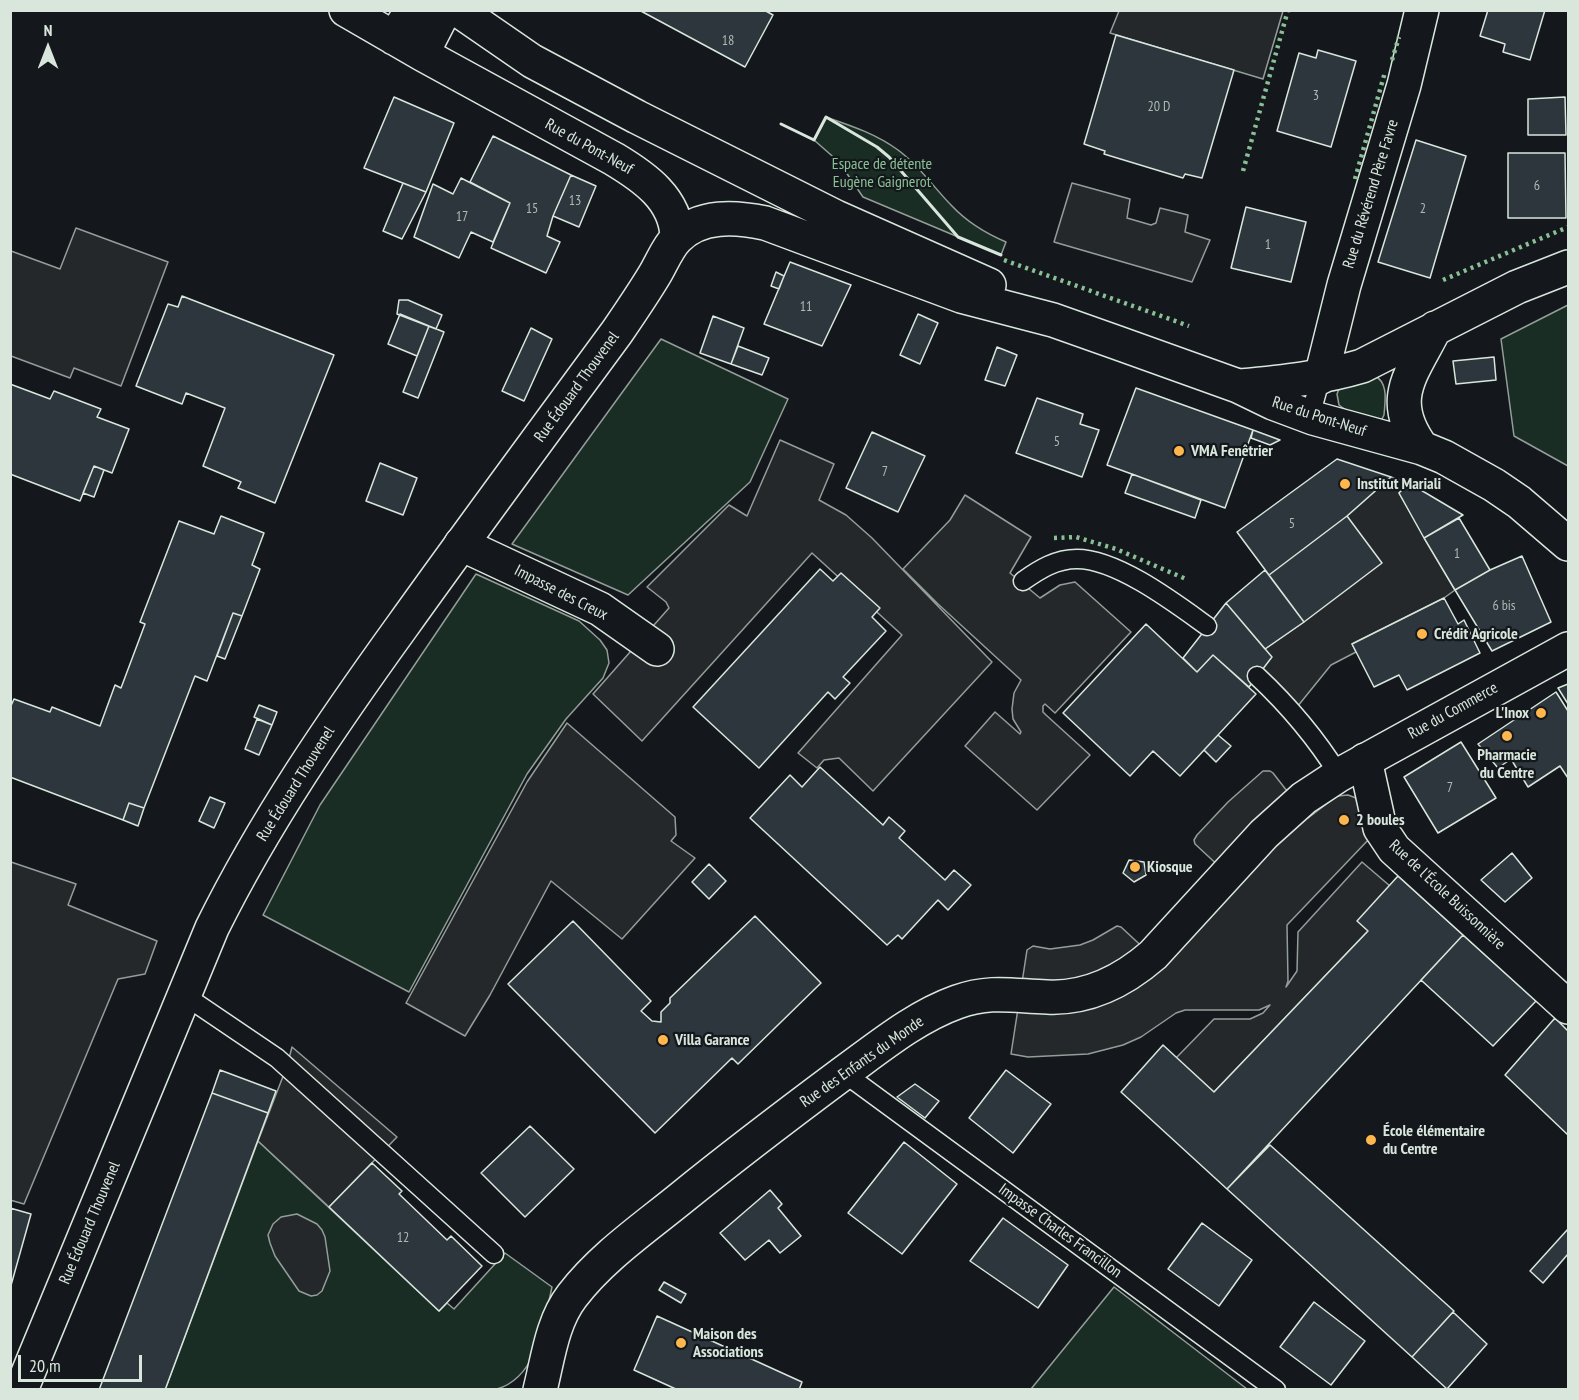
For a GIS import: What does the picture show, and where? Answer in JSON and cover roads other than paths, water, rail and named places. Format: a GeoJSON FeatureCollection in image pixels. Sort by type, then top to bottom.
{"type":"FeatureCollection","features":[{"type":"Feature","properties":{"kind":"street","name":"Rue du Pont-Neuf"},"geometry":{"type":"LineString","coordinates":[[346,10],[641,176],[665,200],[676,224],[677,237],[704,223],[719,219],[735,218],[765,223],[961,296],[1053,320],[1239,386],[1273,403],[1313,418],[1422,448],[1444,457],[1519,502],[1569,544]]}},
{"type":"Feature","properties":{"kind":"street"},"geometry":{"type":"LineString","coordinates":[[408,46],[412,10]]}},
{"type":"Feature","properties":{"kind":"street"},"geometry":{"type":"LineString","coordinates":[[408,46],[442,15],[442,10]]}},
{"type":"Feature","properties":{"kind":"street","name":"Rue du Pont-Neuf"},"geometry":{"type":"LineString","coordinates":[[459,10],[532,61],[637,117],[836,217],[982,282],[1053,320]]}},
{"type":"Feature","properties":{"kind":"street","name":"Rue du Révérend Père Favre"},"geometry":{"type":"LineString","coordinates":[[1321,377],[1344,285],[1404,85],[1422,10]]}},
{"type":"Feature","properties":{"kind":"street","name":"Rue Édouard Thouvenel"},"geometry":{"type":"LineString","coordinates":[[21,1389],[212,928],[229,894],[297,780],[363,681],[617,332],[677,237]]}},
{"type":"Feature","properties":{"kind":"street"},"geometry":{"type":"LineString","coordinates":[[1239,386],[1321,377],[1362,366],[1517,287],[1569,267]]}},
{"type":"Feature","properties":{"kind":"street"},"geometry":{"type":"LineString","coordinates":[[1422,448],[1410,432],[1405,418],[1404,403],[1410,375],[1436,328]]}},
{"type":"Feature","properties":{"kind":"street","name":"Impasse des Creux"},"geometry":{"type":"LineString","coordinates":[[461,544],[600,609],[657,649]]}},
{"type":"Feature","properties":{"kind":"street","name":"Rue du Commerce"},"geometry":{"type":"LineString","coordinates":[[1352,768],[1569,649]]}},
{"type":"Feature","properties":{"kind":"street","name":"Rue de l'École Buissonnière"},"geometry":{"type":"LineString","coordinates":[[1352,768],[1380,828],[1394,849],[1569,1007]]}},
{"type":"Feature","properties":{"kind":"street","name":"Rue des Enfants du Monde"},"geometry":{"type":"LineString","coordinates":[[540,1389],[558,1320],[566,1304],[584,1282],[605,1260],[744,1147],[886,1041],[956,1002],[1006,993],[1048,998],[1066,997],[1098,990],[1117,982],[1138,968],[1153,954],[1264,834],[1304,798],[1352,768]]}},
{"type":"Feature","properties":{"kind":"lane","name":"Rue du Révérend Père Favre"},"geometry":{"type":"LineString","coordinates":[[1313,418],[1316,392],[1321,377]]}},
{"type":"Feature","properties":{"kind":"lane"},"geometry":{"type":"LineString","coordinates":[[1023,581],[1050,564],[1075,558],[1089,559],[1121,571],[1207,626]]}},
{"type":"Feature","properties":{"kind":"lane"},"geometry":{"type":"LineString","coordinates":[[1257,676],[1293,712],[1320,746],[1352,768]]}},
{"type":"Feature","properties":{"kind":"lane"},"geometry":{"type":"LineString","coordinates":[[184,995],[277,1058],[494,1254]]}},
{"type":"Feature","properties":{"kind":"lane","name":"Impasse Charles Francillon"},"geometry":{"type":"LineString","coordinates":[[844,1073],[1276,1389]]}},
{"type":"Feature","properties":{"kind":"place","name":"VMA Fenêtrier"},"geometry":{"type":"Point","coordinates":[1179,451]}},
{"type":"Feature","properties":{"kind":"place","name":"Institut Mariali"},"geometry":{"type":"Point","coordinates":[1345,484]}},
{"type":"Feature","properties":{"kind":"place","name":"Crédit Agricole"},"geometry":{"type":"Point","coordinates":[1422,634]}},
{"type":"Feature","properties":{"kind":"place","name":"L'Inox"},"geometry":{"type":"Point","coordinates":[1541,713]}},
{"type":"Feature","properties":{"kind":"place","name":"Pharmacie du Centre"},"geometry":{"type":"Point","coordinates":[1507,736]}},
{"type":"Feature","properties":{"kind":"place","name":"2 boules"},"geometry":{"type":"Point","coordinates":[1344,820]}},
{"type":"Feature","properties":{"kind":"place","name":"Kiosque"},"geometry":{"type":"Point","coordinates":[1135,867]}},
{"type":"Feature","properties":{"kind":"place","name":"Villa Garance"},"geometry":{"type":"Point","coordinates":[663,1040]}},
{"type":"Feature","properties":{"kind":"place","name":"École élémentaire du Centre"},"geometry":{"type":"Point","coordinates":[1371,1140]}},
{"type":"Feature","properties":{"kind":"place","name":"Maison des Associations"},"geometry":{"type":"Point","coordinates":[681,1343]}},
{"type":"Feature","properties":{"kind":"park label","name":"Espace de détente Eugène Gaignerot"},"geometry":{"type":"Point","coordinates":[882,173]}}]}
